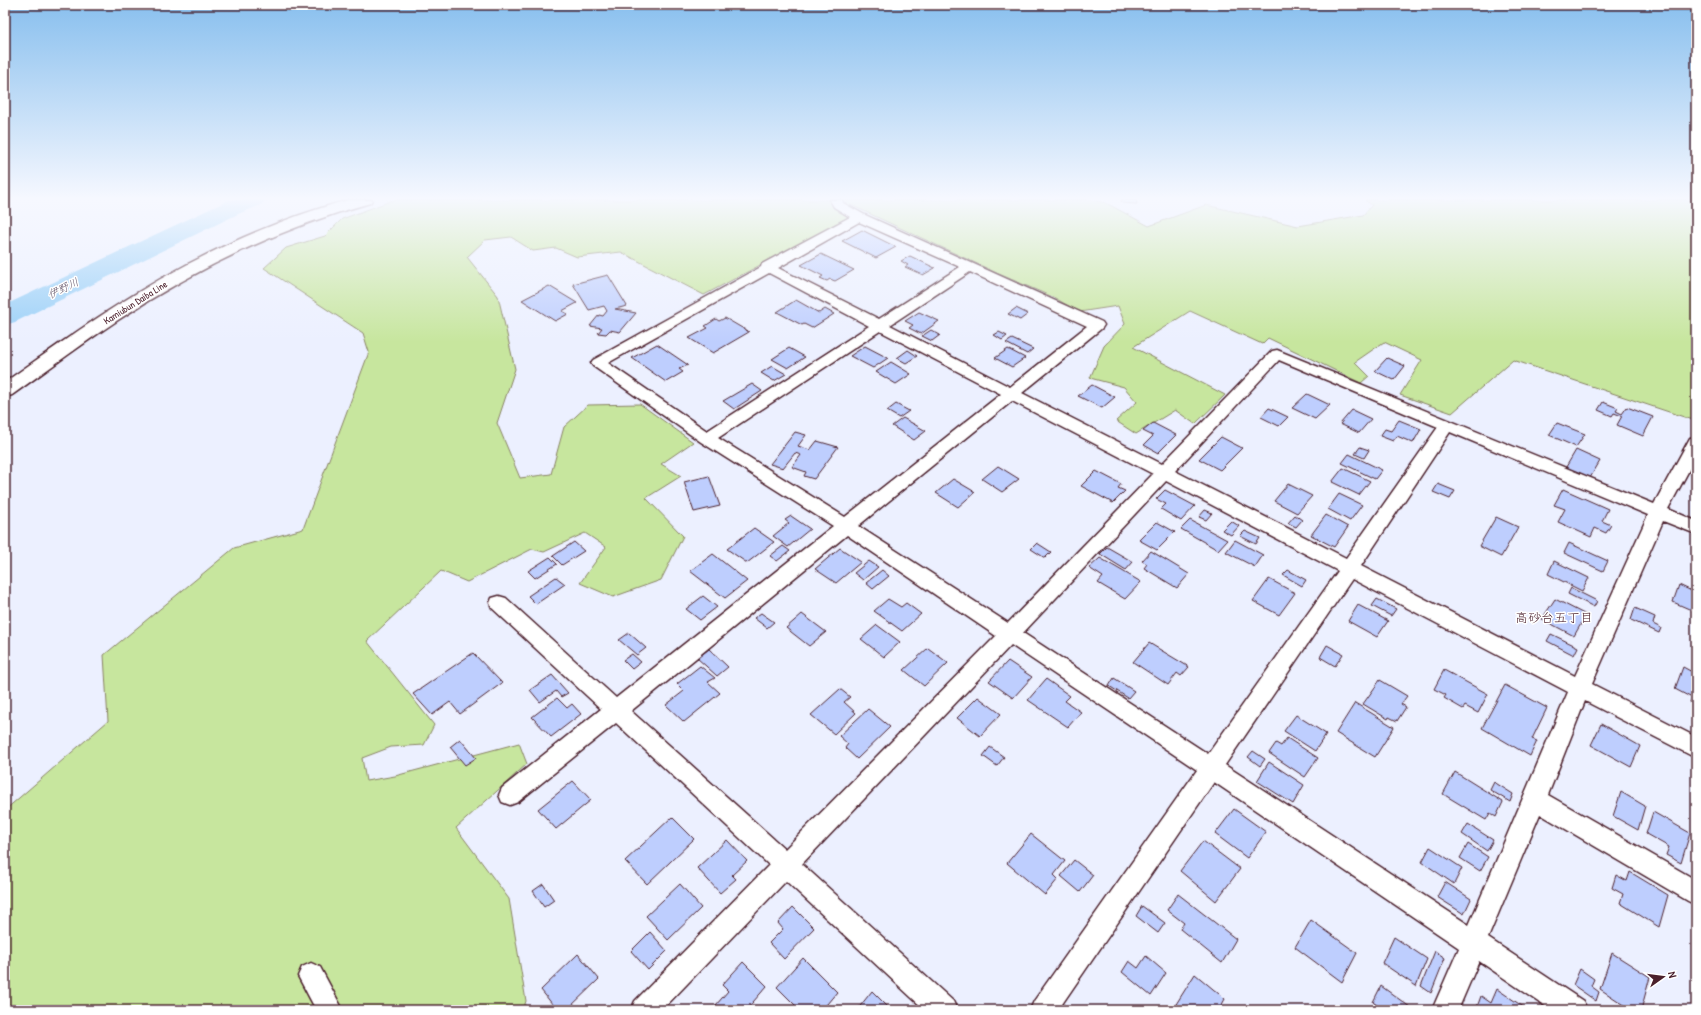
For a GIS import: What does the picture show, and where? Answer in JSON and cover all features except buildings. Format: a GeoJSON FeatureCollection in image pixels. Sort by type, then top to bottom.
{"type":"FeatureCollection","features":[{"type":"Feature","properties":{"kind":"main road","name":"Kamiubun Daiba Line"},"geometry":{"type":"LineString","coordinates":[[5,391],[111,316],[177,276],[235,247]]}},
{"type":"Feature","properties":{"kind":"street"},"geometry":{"type":"LineString","coordinates":[[804,247],[598,363],[707,438],[846,526],[1010,634],[1574,1010]]}},
{"type":"Feature","properties":{"kind":"street"},"geometry":{"type":"LineString","coordinates":[[510,795],[1010,393],[1097,325],[926,247]]}},
{"type":"Feature","properties":{"kind":"street"},"geometry":{"type":"LineString","coordinates":[[707,438],[969,267]]}},
{"type":"Feature","properties":{"kind":"street"},"geometry":{"type":"LineString","coordinates":[[767,268],[1696,748]]}},
{"type":"Feature","properties":{"kind":"street"},"geometry":{"type":"LineString","coordinates":[[644,1010],[1010,634],[1277,354],[1696,528]]}},
{"type":"Feature","properties":{"kind":"street"},"geometry":{"type":"LineString","coordinates":[[1042,1010],[1210,767],[1350,569],[1447,425]]}},
{"type":"Feature","properties":{"kind":"street"},"geometry":{"type":"LineString","coordinates":[[1445,1010],[1535,799],[1580,688],[1658,512],[1696,442]]}},
{"type":"Feature","properties":{"kind":"street"},"geometry":{"type":"LineString","coordinates":[[500,603],[785,866],[944,1010]]}},
{"type":"Feature","properties":{"kind":"street"},"geometry":{"type":"LineString","coordinates":[[1535,799],[1696,892]]}},
{"type":"Feature","properties":{"kind":"street"},"geometry":{"type":"LineString","coordinates":[[311,976],[330,1010]]}},
{"type":"Feature","properties":{"kind":"green space"},"geometry":{"type":"Polygon","coordinates":[[[477,247],[467,257],[498,296],[515,369],[497,423],[520,478],[551,474],[564,427],[588,405],[640,404],[693,442],[661,464],[681,476],[646,498],[683,536],[661,580],[613,597],[580,583],[606,547],[585,533],[544,552],[532,549],[467,582],[441,571],[367,641],[434,725],[424,745],[391,747],[362,758],[366,781],[395,776],[519,743],[527,764],[456,828],[509,899],[526,1001],[523,1010],[5,1010],[5,810],[108,721],[104,655],[234,548],[303,529],[369,352],[363,333],[264,268],[286,248],[477,247]]]}},
{"type":"Feature","properties":{"kind":"green space"},"geometry":{"type":"Polygon","coordinates":[[[527,247],[793,247],[704,295],[621,252],[577,257],[556,248],[533,251],[527,247]]]}},
{"type":"Feature","properties":{"kind":"green space"},"geometry":{"type":"Polygon","coordinates":[[[942,247],[1696,247],[1696,421],[1513,360],[1452,413],[1400,395],[1422,360],[1384,342],[1355,362],[1369,376],[1361,383],[1268,338],[1262,344],[1190,311],[1133,347],[1225,395],[1195,424],[1175,410],[1136,434],[1116,421],[1137,402],[1124,387],[1090,378],[1104,346],[1125,324],[1118,306],[1079,312],[1055,298],[942,247]]]}},
{"type":"Feature","properties":{"kind":"waterway","name":"伊野川"},"geometry":{"type":"LineString","coordinates":[[5,316],[149,247]]}},
{"type":"Feature","properties":{"kind":"district","name":"高砂台五丁目"},"geometry":{"type":"Point","coordinates":[1554,617]}}]}
